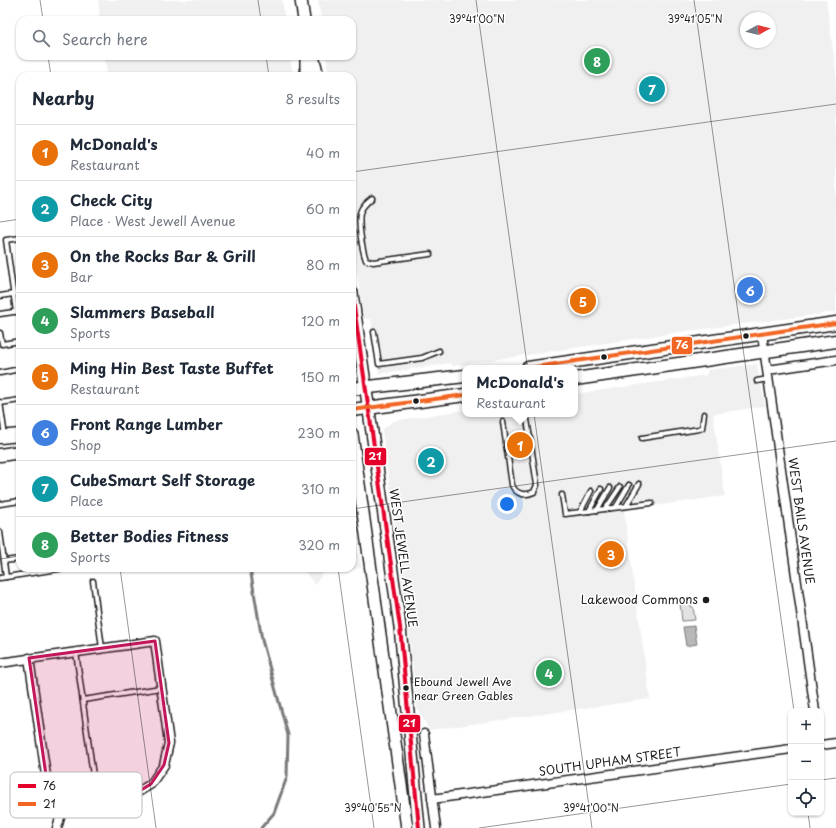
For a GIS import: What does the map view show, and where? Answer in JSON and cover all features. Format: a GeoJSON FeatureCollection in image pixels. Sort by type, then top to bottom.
{"type":"FeatureCollection","features":[{"type":"Feature","properties":{"kind":"main road"},"geometry":{"type":"LineString","coordinates":[[301,0],[303,16]]}},
{"type":"Feature","properties":{"kind":"main road"},"geometry":{"type":"LineString","coordinates":[[306,60],[306,72]]}},
{"type":"Feature","properties":{"kind":"main road"},"geometry":{"type":"LineString","coordinates":[[314,60],[317,72]]}},
{"type":"Feature","properties":{"kind":"main road","name":"WEST JEWELL AVENUE"},"geometry":{"type":"LineString","coordinates":[[356,320],[400,627],[419,828]]}},
{"type":"Feature","properties":{"kind":"main road"},"geometry":{"type":"LineString","coordinates":[[549,365],[836,323]]}},
{"type":"Feature","properties":{"kind":"main road"},"geometry":{"type":"LineString","coordinates":[[578,379],[836,341]]}},
{"type":"Feature","properties":{"kind":"main road"},"geometry":{"type":"LineString","coordinates":[[356,389],[462,376]]}},
{"type":"Feature","properties":{"kind":"main road"},"geometry":{"type":"LineString","coordinates":[[356,410],[462,395]]}},
{"type":"Feature","properties":{"kind":"main road"},"geometry":{"type":"LineString","coordinates":[[3,437],[16,435]]}},
{"type":"Feature","properties":{"kind":"main road"},"geometry":{"type":"LineString","coordinates":[[0,455],[16,453]]}},
{"type":"Feature","properties":{"kind":"main road"},"geometry":{"type":"LineString","coordinates":[[356,463],[407,828]]}},
{"type":"Feature","properties":{"kind":"street","name":"WEST BAILS AVENUE"},"geometry":{"type":"LineString","coordinates":[[762,334],[815,708]]}},
{"type":"Feature","properties":{"kind":"street"},"geometry":{"type":"LineString","coordinates":[[768,375],[836,360]]}},
{"type":"Feature","properties":{"kind":"street"},"geometry":{"type":"LineString","coordinates":[[0,663],[155,641],[169,743],[164,765],[151,784],[142,790]]}},
{"type":"Feature","properties":{"kind":"street"},"geometry":{"type":"LineString","coordinates":[[29,658],[46,772]]}},
{"type":"Feature","properties":{"kind":"street"},"geometry":{"type":"LineString","coordinates":[[424,734],[436,828]]}},
{"type":"Feature","properties":{"kind":"street"},"geometry":{"type":"LineString","coordinates":[[824,745],[836,743]]}},
{"type":"Feature","properties":{"kind":"street","name":"SOUTH UPHAM STREET"},"geometry":{"type":"LineString","coordinates":[[432,799],[788,749]]}},
{"type":"Feature","properties":{"kind":"street"},"geometry":{"type":"LineString","coordinates":[[57,828],[60,818]]}},
{"type":"Feature","properties":{"kind":"lane"},"geometry":{"type":"LineString","coordinates":[[372,198],[364,204],[360,213],[360,228],[366,260],[373,262],[430,254]]}},
{"type":"Feature","properties":{"kind":"lane"},"geometry":{"type":"LineString","coordinates":[[16,239],[6,240],[16,302]]}},
{"type":"Feature","properties":{"kind":"lane"},"geometry":{"type":"LineString","coordinates":[[0,296],[14,294]]}},
{"type":"Feature","properties":{"kind":"lane"},"geometry":{"type":"LineString","coordinates":[[0,314],[16,311]]}},
{"type":"Feature","properties":{"kind":"lane"},"geometry":{"type":"LineString","coordinates":[[374,332],[379,364],[422,358],[439,352]]}},
{"type":"Feature","properties":{"kind":"lane"},"geometry":{"type":"LineString","coordinates":[[0,333],[2,344],[0,349]]}},
{"type":"Feature","properties":{"kind":"lane"},"geometry":{"type":"LineString","coordinates":[[2,344],[16,342]]}},
{"type":"Feature","properties":{"kind":"lane"},"geometry":{"type":"LineString","coordinates":[[0,373],[16,370]]}},
{"type":"Feature","properties":{"kind":"lane"},"geometry":{"type":"LineString","coordinates":[[757,381],[768,375]]}},
{"type":"Feature","properties":{"kind":"lane"},"geometry":{"type":"LineString","coordinates":[[3,437],[0,403],[16,401]]}},
{"type":"Feature","properties":{"kind":"lane"},"geometry":{"type":"LineString","coordinates":[[642,438],[699,430],[703,425],[704,414]]}},
{"type":"Feature","properties":{"kind":"lane"},"geometry":{"type":"LineString","coordinates":[[503,422],[512,485],[516,492],[527,495],[534,492],[537,485],[527,419]]}},
{"type":"Feature","properties":{"kind":"lane"},"geometry":{"type":"LineString","coordinates":[[626,506],[639,484]]}},
{"type":"Feature","properties":{"kind":"lane"},"geometry":{"type":"LineString","coordinates":[[616,507],[629,485]]}},
{"type":"Feature","properties":{"kind":"lane"},"geometry":{"type":"LineString","coordinates":[[606,508],[620,487]]}},
{"type":"Feature","properties":{"kind":"lane"},"geometry":{"type":"LineString","coordinates":[[597,510],[610,488]]}},
{"type":"Feature","properties":{"kind":"lane"},"geometry":{"type":"LineString","coordinates":[[589,511],[601,489]]}},
{"type":"Feature","properties":{"kind":"lane"},"geometry":{"type":"LineString","coordinates":[[580,512],[591,491]]}},
{"type":"Feature","properties":{"kind":"lane"},"geometry":{"type":"LineString","coordinates":[[562,495],[565,514],[652,503]]}},
{"type":"Feature","properties":{"kind":"lane"},"geometry":{"type":"LineString","coordinates":[[0,504],[16,502]]}},
{"type":"Feature","properties":{"kind":"lane"},"geometry":{"type":"LineString","coordinates":[[0,532],[6,577]]}},
{"type":"Feature","properties":{"kind":"lane"},"geometry":{"type":"LineString","coordinates":[[4,561],[16,560]]}},
{"type":"Feature","properties":{"kind":"lane"},"geometry":{"type":"LineString","coordinates":[[0,578],[38,572]]}},
{"type":"Feature","properties":{"kind":"lane"},"geometry":{"type":"LineString","coordinates":[[94,581],[102,648]]}},
{"type":"Feature","properties":{"kind":"lane"},"geometry":{"type":"LineString","coordinates":[[76,652],[93,772]]}},
{"type":"Feature","properties":{"kind":"lane"},"geometry":{"type":"LineString","coordinates":[[83,700],[161,688]]}},
{"type":"Feature","properties":{"kind":"highlighted area"},"geometry":{"type":"Polygon","coordinates":[[[155,641],[169,743],[164,765],[151,784],[133,795],[115,802],[71,809],[61,814],[49,796],[29,658],[155,641]]]}},
{"type":"Feature","properties":{"kind":"shaded area"},"geometry":{"type":"Polygon","coordinates":[[[98,0],[282,0],[284,16],[100,16],[98,0]]]}},
{"type":"Feature","properties":{"kind":"shaded area"},"geometry":{"type":"Polygon","coordinates":[[[318,0],[826,0],[836,71],[836,312],[680,332],[452,366],[451,363],[379,374],[371,319],[364,319],[356,265],[356,72],[328,72],[327,60],[356,60],[356,16],[320,16],[318,0]]]}},
{"type":"Feature","properties":{"kind":"shaded area"},"geometry":{"type":"Polygon","coordinates":[[[105,60],[291,60],[292,72],[107,72],[105,60]]]}},
{"type":"Feature","properties":{"kind":"shaded area"},"geometry":{"type":"Polygon","coordinates":[[[757,364],[765,406],[713,414],[725,496],[624,510],[650,699],[429,730],[417,708],[406,606],[382,430],[393,421],[462,410],[462,417],[578,417],[578,394],[707,375],[707,370],[757,364]]]}},
{"type":"Feature","properties":{"kind":"shaded area"},"geometry":{"type":"Polygon","coordinates":[[[356,535],[361,568],[356,569],[356,535]]]}},
{"type":"Feature","properties":{"kind":"shaded area"},"geometry":{"type":"Polygon","coordinates":[[[305,572],[323,572],[315,585],[305,572]]]}},
{"type":"Feature","properties":{"kind":"shaded area"},"geometry":{"type":"Polygon","coordinates":[[[691,602],[695,620],[682,621],[680,603],[691,602]]]}},
{"type":"Feature","properties":{"kind":"shaded area"},"geometry":{"type":"Polygon","coordinates":[[[694,626],[697,644],[686,646],[683,627],[694,626]]]}},
{"type":"Feature","properties":{"kind":"waterway"},"geometry":{"type":"LineString","coordinates":[[251,572],[262,640],[288,735],[287,777],[274,813],[261,828]]}},
{"type":"Feature","properties":{"kind":"transit line","name":"21"},"geometry":{"type":"LineString","coordinates":[[356,321],[400,627],[419,828]]}},
{"type":"Feature","properties":{"kind":"transit line","name":"76"},"geometry":{"type":"LineString","coordinates":[[549,365],[836,323]]}},
{"type":"Feature","properties":{"kind":"transit line","name":"76"},"geometry":{"type":"LineString","coordinates":[[356,409],[462,395]]}},
{"type":"Feature","properties":{"kind":"place","name":"Better Bodies Fitness"},"geometry":{"type":"Point","coordinates":[597,61]}},
{"type":"Feature","properties":{"kind":"place","name":"CubeSmart Self Storage"},"geometry":{"type":"Point","coordinates":[652,89]}},
{"type":"Feature","properties":{"kind":"place","name":"Front Range Lumber"},"geometry":{"type":"Point","coordinates":[750,290]}},
{"type":"Feature","properties":{"kind":"place","name":"Ming Hin Best Taste Buffet"},"geometry":{"type":"Point","coordinates":[583,301]}},
{"type":"Feature","properties":{"kind":"place","name":"McDonald's"},"geometry":{"type":"Point","coordinates":[520,445]}},
{"type":"Feature","properties":{"kind":"place","name":"Check City"},"geometry":{"type":"Point","coordinates":[431,461]}},
{"type":"Feature","properties":{"kind":"place","name":"On the Rocks Bar & Grill"},"geometry":{"type":"Point","coordinates":[611,554]}},
{"type":"Feature","properties":{"kind":"place","name":"Lakewood Commons"},"geometry":{"type":"Point","coordinates":[706,600]}},
{"type":"Feature","properties":{"kind":"place","name":"Slammers Baseball"},"geometry":{"type":"Point","coordinates":[549,673]}},
{"type":"Feature","properties":{"kind":"place","name":"Ebound Jewell Ave near Green Gables"},"geometry":{"type":"Point","coordinates":[406,688]}}]}
